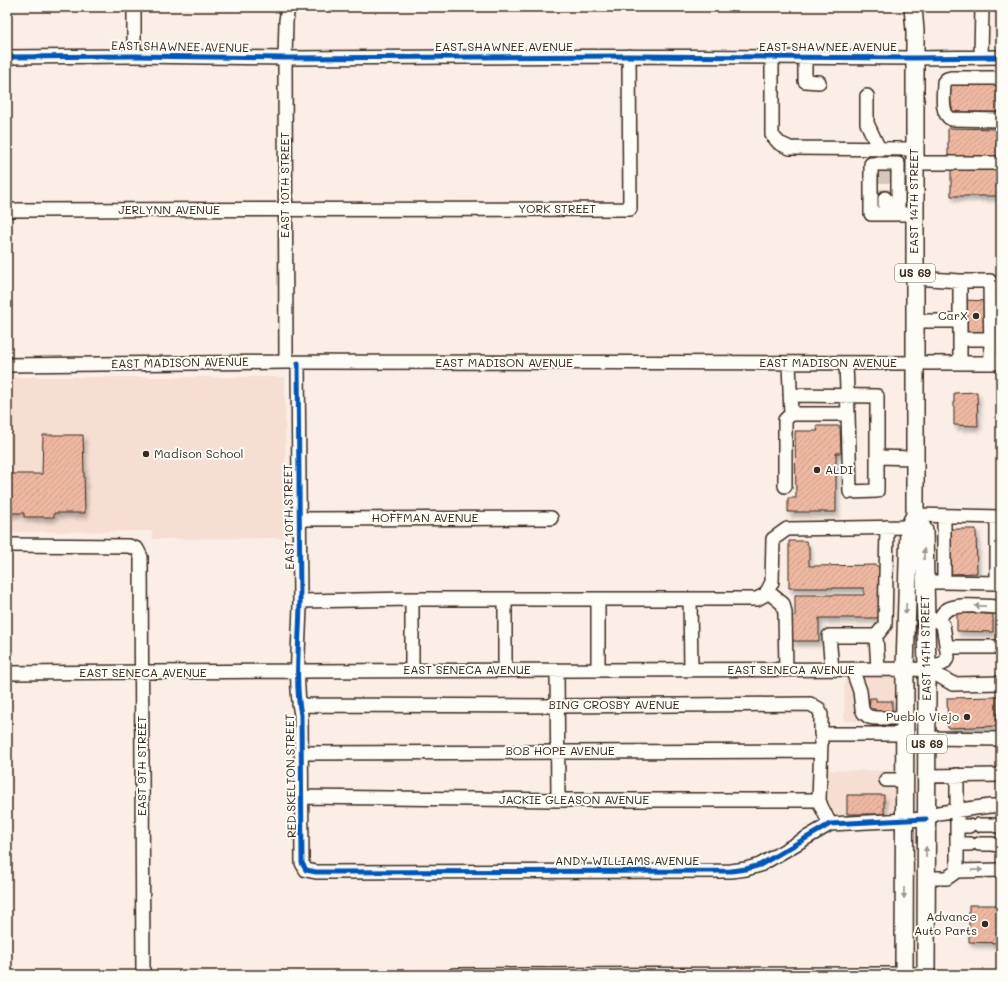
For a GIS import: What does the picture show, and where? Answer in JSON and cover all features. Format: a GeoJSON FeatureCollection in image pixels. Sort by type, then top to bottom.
{"type":"FeatureCollection","features":[{"type":"Feature","properties":{"kind":"main road","name":"EAST 14TH STREET"},"geometry":{"type":"LineString","coordinates":[[913,7],[915,31]]}},
{"type":"Feature","properties":{"kind":"main road","name":"EAST 14TH STREET"},"geometry":{"type":"LineString","coordinates":[[904,975],[905,669],[915,458],[915,363],[914,278],[899,214],[914,156],[914,58],[918,7]]}},
{"type":"Feature","properties":{"kind":"main road","name":"EAST 14TH STREET"},"geometry":{"type":"LineString","coordinates":[[912,521],[924,531],[925,582],[932,621],[927,669],[926,975]]}},
{"type":"Feature","properties":{"kind":"street"},"geometry":{"type":"LineString","coordinates":[[134,7],[134,56]]}},
{"type":"Feature","properties":{"kind":"street","name":"EAST 10TH STREET"},"geometry":{"type":"LineString","coordinates":[[288,7],[285,58],[285,210],[298,519],[300,601],[298,671]]}},
{"type":"Feature","properties":{"kind":"street"},"geometry":{"type":"LineString","coordinates":[[981,57],[982,7]]}},
{"type":"Feature","properties":{"kind":"street","name":"EAST SHAWNEE AVENUE"},"geometry":{"type":"LineString","coordinates":[[7,57],[134,56],[285,58],[772,56],[914,58],[1001,56]]}},
{"type":"Feature","properties":{"kind":"street","name":"YORK STREET"},"geometry":{"type":"LineString","coordinates":[[331,210],[630,209],[629,56]]}},
{"type":"Feature","properties":{"kind":"street"},"geometry":{"type":"LineString","coordinates":[[772,56],[772,134],[779,144],[790,148],[882,149],[914,156],[1001,163]]}},
{"type":"Feature","properties":{"kind":"street"},"geometry":{"type":"LineString","coordinates":[[805,57],[805,81],[819,82]]}},
{"type":"Feature","properties":{"kind":"street"},"geometry":{"type":"LineString","coordinates":[[1001,78],[951,78],[944,82],[944,112],[946,117],[951,120],[1001,120]]}},
{"type":"Feature","properties":{"kind":"street"},"geometry":{"type":"LineString","coordinates":[[867,96],[867,123],[882,149],[885,167]]}},
{"type":"Feature","properties":{"kind":"street"},"geometry":{"type":"LineString","coordinates":[[871,164],[885,167],[898,164],[899,214],[871,214],[871,164]]}},
{"type":"Feature","properties":{"kind":"street"},"geometry":{"type":"LineString","coordinates":[[886,198],[899,214]]}},
{"type":"Feature","properties":{"kind":"street","name":"JERLYNN AVENUE"},"geometry":{"type":"LineString","coordinates":[[7,210],[331,210]]}},
{"type":"Feature","properties":{"kind":"street"},"geometry":{"type":"LineString","coordinates":[[914,278],[990,281],[991,339],[996,363]]}},
{"type":"Feature","properties":{"kind":"street"},"geometry":{"type":"LineString","coordinates":[[960,280],[960,363]]}},
{"type":"Feature","properties":{"kind":"street"},"geometry":{"type":"LineString","coordinates":[[914,321],[960,321]]}},
{"type":"Feature","properties":{"kind":"street"},"geometry":{"type":"LineString","coordinates":[[960,339],[991,339]]}},
{"type":"Feature","properties":{"kind":"street","name":"EAST MADISON AVENUE"},"geometry":{"type":"LineString","coordinates":[[7,365],[292,363],[996,363]]}},
{"type":"Feature","properties":{"kind":"street"},"geometry":{"type":"LineString","coordinates":[[789,363],[791,414]]}},
{"type":"Feature","properties":{"kind":"street"},"geometry":{"type":"LineString","coordinates":[[790,395],[847,396],[877,396],[877,492],[850,492],[848,414],[847,396],[846,364]]}},
{"type":"Feature","properties":{"kind":"street"},"geometry":{"type":"LineString","coordinates":[[785,486],[785,420],[791,414],[848,414]]}},
{"type":"Feature","properties":{"kind":"street"},"geometry":{"type":"LineString","coordinates":[[878,457],[915,458]]}},
{"type":"Feature","properties":{"kind":"street"},"geometry":{"type":"LineString","coordinates":[[944,516],[944,582]]}},
{"type":"Feature","properties":{"kind":"street"},"geometry":{"type":"LineString","coordinates":[[300,601],[412,599],[757,599],[766,594],[772,582],[773,539],[787,529],[887,527],[944,516],[999,517],[997,583],[925,582]]}},
{"type":"Feature","properties":{"kind":"street","name":"HOFFMAN AVENUE"},"geometry":{"type":"LineString","coordinates":[[298,519],[551,518]]}},
{"type":"Feature","properties":{"kind":"street"},"geometry":{"type":"LineString","coordinates":[[880,673],[876,636],[885,625],[887,527]]}},
{"type":"Feature","properties":{"kind":"street","name":"EAST 9TH STREET"},"geometry":{"type":"LineString","coordinates":[[7,545],[129,546],[137,549],[141,557],[143,975]]}},
{"type":"Feature","properties":{"kind":"street"},"geometry":{"type":"LineString","coordinates":[[767,591],[782,604],[785,613],[786,670]]}},
{"type":"Feature","properties":{"kind":"street"},"geometry":{"type":"LineString","coordinates":[[412,599],[412,670]]}},
{"type":"Feature","properties":{"kind":"street"},"geometry":{"type":"LineString","coordinates":[[505,599],[506,670]]}},
{"type":"Feature","properties":{"kind":"street"},"geometry":{"type":"LineString","coordinates":[[598,599],[598,670]]}},
{"type":"Feature","properties":{"kind":"street"},"geometry":{"type":"LineString","coordinates":[[690,599],[691,670]]}},
{"type":"Feature","properties":{"kind":"street"},"geometry":{"type":"LineString","coordinates":[[932,621],[950,608],[959,606],[1001,607]]}},
{"type":"Feature","properties":{"kind":"street"},"geometry":{"type":"LineString","coordinates":[[927,669],[944,663],[948,657],[943,625],[932,621]]}},
{"type":"Feature","properties":{"kind":"street"},"geometry":{"type":"LineString","coordinates":[[832,669],[829,636],[876,636]]}},
{"type":"Feature","properties":{"kind":"street"},"geometry":{"type":"LineString","coordinates":[[946,647],[1001,647]]}},
{"type":"Feature","properties":{"kind":"street"},"geometry":{"type":"LineString","coordinates":[[852,669],[862,686],[862,709],[864,713],[869,717],[904,726]]}},
{"type":"Feature","properties":{"kind":"street","name":"EAST SENECA AVENUE"},"geometry":{"type":"LineString","coordinates":[[7,673],[852,669],[880,673],[905,669],[927,669]]}},
{"type":"Feature","properties":{"kind":"street"},"geometry":{"type":"LineString","coordinates":[[927,669],[953,684],[1001,683]]}},
{"type":"Feature","properties":{"kind":"street"},"geometry":{"type":"LineString","coordinates":[[557,670],[558,800]]}},
{"type":"Feature","properties":{"kind":"street","name":"RED SKELTON STREET"},"geometry":{"type":"LineString","coordinates":[[298,671],[299,705],[301,715],[302,863],[306,870],[316,872]]}},
{"type":"Feature","properties":{"kind":"street","name":"BING CROSBY AVENUE"},"geometry":{"type":"LineString","coordinates":[[299,705],[558,706],[810,704],[819,709],[821,715],[821,734]]}},
{"type":"Feature","properties":{"kind":"street"},"geometry":{"type":"LineString","coordinates":[[830,824],[819,800],[821,734],[904,726]]}},
{"type":"Feature","properties":{"kind":"street"},"geometry":{"type":"LineString","coordinates":[[927,738],[1001,739]]}},
{"type":"Feature","properties":{"kind":"street","name":"BOB HOPE AVENUE"},"geometry":{"type":"LineString","coordinates":[[301,753],[820,751]]}},
{"type":"Feature","properties":{"kind":"street"},"geometry":{"type":"LineString","coordinates":[[957,775],[958,810],[969,826]]}},
{"type":"Feature","properties":{"kind":"street"},"geometry":{"type":"LineString","coordinates":[[926,776],[1001,775]]}},
{"type":"Feature","properties":{"kind":"street"},"geometry":{"type":"LineString","coordinates":[[886,780],[904,780]]}},
{"type":"Feature","properties":{"kind":"street","name":"JACKIE GLEASON AVENUE"},"geometry":{"type":"LineString","coordinates":[[302,797],[558,800],[819,800]]}},
{"type":"Feature","properties":{"kind":"street","name":"ANDY WILLIAMS AVENUE"},"geometry":{"type":"LineString","coordinates":[[316,872],[731,871],[760,865],[830,824],[926,819],[938,813],[1001,806]]}},
{"type":"Feature","properties":{"kind":"street"},"geometry":{"type":"LineString","coordinates":[[969,826],[993,825],[1001,827]]}},
{"type":"Feature","properties":{"kind":"street"},"geometry":{"type":"LineString","coordinates":[[957,871],[957,844],[969,826]]}},
{"type":"Feature","properties":{"kind":"street"},"geometry":{"type":"LineString","coordinates":[[957,844],[992,844],[1001,846]]}},
{"type":"Feature","properties":{"kind":"street"},"geometry":{"type":"LineString","coordinates":[[926,878],[946,878],[957,871],[999,868]]}},
{"type":"Feature","properties":{"kind":"street"},"geometry":{"type":"LineString","coordinates":[[454,975],[926,975]]}},
{"type":"Feature","properties":{"kind":"shaded area","name":"Madison School"},"geometry":{"type":"Polygon","coordinates":[[[7,377],[285,377],[286,538],[153,539],[152,531],[7,532],[7,377]]]}},
{"type":"Feature","properties":{"kind":"shaded area"},"geometry":{"type":"Polygon","coordinates":[[[845,675],[891,676],[896,679],[898,681],[899,722],[844,721],[845,675]]]}},
{"type":"Feature","properties":{"kind":"shaded area"},"geometry":{"type":"Polygon","coordinates":[[[827,770],[899,771],[897,810],[893,815],[886,816],[836,815],[830,810],[827,804],[827,770]]]}},
{"type":"Feature","properties":{"kind":"building"},"geometry":{"type":"Polygon","coordinates":[[[1001,7],[1001,25],[1000,25],[1001,7]]]}},
{"type":"Feature","properties":{"kind":"building"},"geometry":{"type":"Polygon","coordinates":[[[950,85],[1001,85],[1001,112],[950,112],[950,85]]]}},
{"type":"Feature","properties":{"kind":"building"},"geometry":{"type":"Polygon","coordinates":[[[948,128],[1001,129],[1001,156],[948,156],[948,128]]]}},
{"type":"Feature","properties":{"kind":"building"},"geometry":{"type":"Polygon","coordinates":[[[951,168],[1001,168],[1001,196],[951,196],[951,168]]]}},
{"type":"Feature","properties":{"kind":"building","name":"CarX"},"geometry":{"type":"Polygon","coordinates":[[[964,300],[988,301],[988,332],[965,332],[964,300]]]}},
{"type":"Feature","properties":{"kind":"building"},"geometry":{"type":"Polygon","coordinates":[[[977,392],[978,426],[954,425],[954,393],[977,392]]]}},
{"type":"Feature","properties":{"kind":"building"},"geometry":{"type":"Polygon","coordinates":[[[816,426],[840,426],[841,453],[836,453],[836,512],[788,512],[788,498],[796,498],[795,431],[818,431],[816,426]]]}},
{"type":"Feature","properties":{"kind":"building"},"geometry":{"type":"Polygon","coordinates":[[[43,435],[83,435],[85,513],[54,513],[54,517],[24,517],[24,513],[7,513],[7,474],[42,474],[43,435]]]}},
{"type":"Feature","properties":{"kind":"building"},"geometry":{"type":"Polygon","coordinates":[[[949,529],[976,529],[977,573],[950,574],[949,529]]]}},
{"type":"Feature","properties":{"kind":"building"},"geometry":{"type":"Polygon","coordinates":[[[789,541],[806,541],[809,547],[809,566],[876,565],[880,569],[881,615],[876,618],[819,618],[819,641],[792,641],[792,616],[795,616],[795,595],[864,595],[864,588],[789,588],[789,541]]]}},
{"type":"Feature","properties":{"kind":"building"},"geometry":{"type":"Polygon","coordinates":[[[957,613],[993,614],[993,632],[957,631],[957,613]]]}},
{"type":"Feature","properties":{"kind":"building"},"geometry":{"type":"Polygon","coordinates":[[[997,697],[997,726],[948,728],[947,698],[997,697]]]}},
{"type":"Feature","properties":{"kind":"building"},"geometry":{"type":"Polygon","coordinates":[[[870,698],[876,698],[876,701],[892,701],[892,712],[875,713],[875,709],[869,709],[870,698]]]}},
{"type":"Feature","properties":{"kind":"building"},"geometry":{"type":"Polygon","coordinates":[[[847,795],[884,795],[884,814],[847,814],[847,795]]]}},
{"type":"Feature","properties":{"kind":"building","name":"Advance Auto Parts"},"geometry":{"type":"Polygon","coordinates":[[[969,905],[1001,905],[1001,943],[969,942],[969,905]]]}},
{"type":"Feature","properties":{"kind":"tunnel"},"geometry":{"type":"LineString","coordinates":[[885,170],[885,198]]}},
{"type":"Feature","properties":{"kind":"cycle path"},"geometry":{"type":"LineString","coordinates":[[7,57],[1001,57]]}},
{"type":"Feature","properties":{"kind":"cycle path"},"geometry":{"type":"LineString","coordinates":[[298,363],[300,600],[298,687],[301,715],[302,863],[306,870],[316,872],[731,871],[760,865],[830,824],[926,819]]}},
{"type":"Feature","properties":{"kind":"place","name":"CarX"},"geometry":{"type":"Point","coordinates":[976,316]}},
{"type":"Feature","properties":{"kind":"place","name":"Madison School"},"geometry":{"type":"Point","coordinates":[146,454]}},
{"type":"Feature","properties":{"kind":"place","name":"ALDI"},"geometry":{"type":"Point","coordinates":[817,470]}},
{"type":"Feature","properties":{"kind":"place","name":"Pueblo Viejo"},"geometry":{"type":"Point","coordinates":[967,717]}},
{"type":"Feature","properties":{"kind":"place","name":"Advance Auto Parts"},"geometry":{"type":"Point","coordinates":[985,924]}}]}
